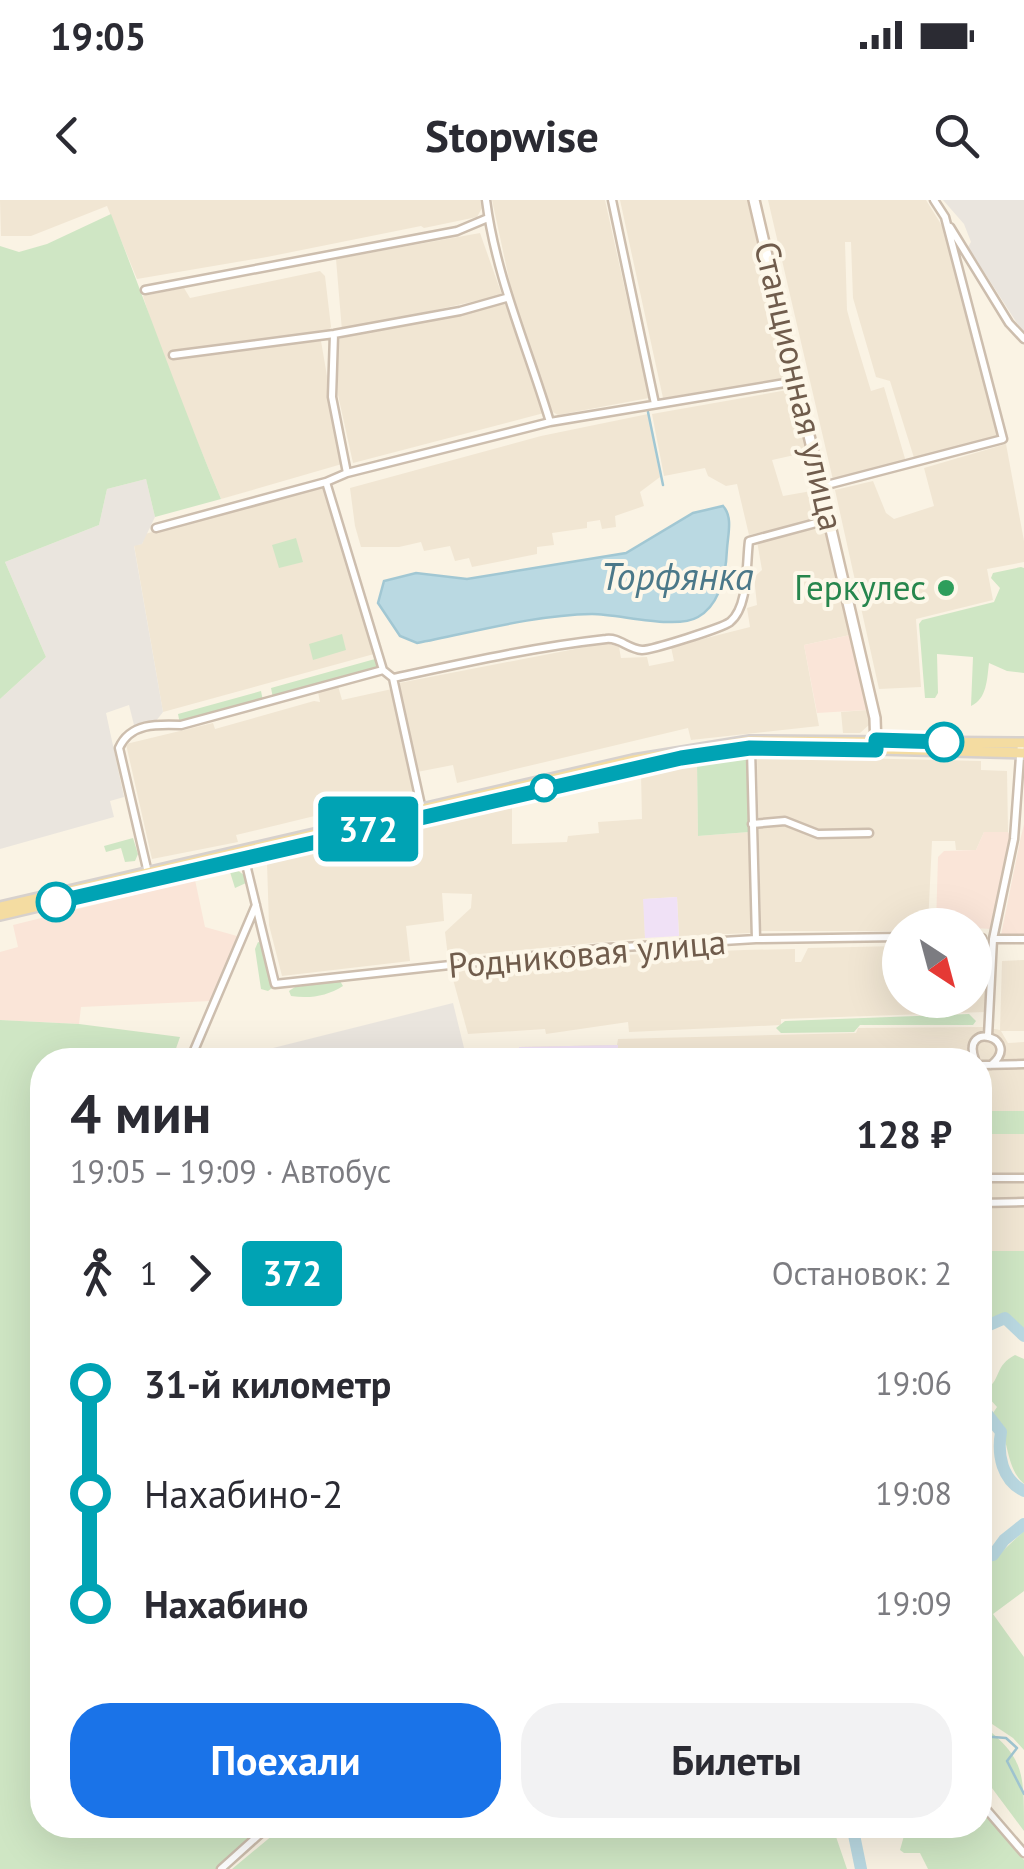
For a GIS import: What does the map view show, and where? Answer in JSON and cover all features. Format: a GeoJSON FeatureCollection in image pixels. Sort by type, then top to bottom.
{"type":"FeatureCollection","features":[{"type":"Feature","properties":{"kind":"main road","name":"Станционная улица"},"geometry":{"type":"LineString","coordinates":[[754,200],[831,518],[875,718],[876,745]]}},
{"type":"Feature","properties":{"kind":"main road"},"geometry":{"type":"LineString","coordinates":[[0,916],[633,760],[718,744],[1022,748]]}},
{"type":"Feature","properties":{"kind":"main road"},"geometry":{"type":"LineString","coordinates":[[422,813],[681,758],[750,748],[876,745]]}},
{"type":"Feature","properties":{"kind":"main road"},"geometry":{"type":"LineString","coordinates":[[0,908],[244,855]]}},
{"type":"Feature","properties":{"kind":"street"},"geometry":{"type":"LineString","coordinates":[[486,200],[506,298],[532,361],[550,422]]}},
{"type":"Feature","properties":{"kind":"street"},"geometry":{"type":"LineString","coordinates":[[612,200],[655,404]]}},
{"type":"Feature","properties":{"kind":"street"},"geometry":{"type":"LineString","coordinates":[[934,200],[1009,324],[1024,339]]}},
{"type":"Feature","properties":{"kind":"street"},"geometry":{"type":"LineString","coordinates":[[823,486],[1002,439],[945,217]]}},
{"type":"Feature","properties":{"kind":"street"},"geometry":{"type":"LineString","coordinates":[[146,290],[457,231],[488,218]]}},
{"type":"Feature","properties":{"kind":"street"},"geometry":{"type":"LineString","coordinates":[[172,355],[334,334],[460,311],[506,298]]}},
{"type":"Feature","properties":{"kind":"street"},"geometry":{"type":"LineString","coordinates":[[334,334],[332,397],[347,473]]}},
{"type":"Feature","properties":{"kind":"street"},"geometry":{"type":"LineString","coordinates":[[156,528],[347,473],[550,422],[798,381]]}},
{"type":"Feature","properties":{"kind":"street"},"geometry":{"type":"LineString","coordinates":[[326,482],[376,656],[392,678],[422,813]]}},
{"type":"Feature","properties":{"kind":"street"},"geometry":{"type":"LineString","coordinates":[[392,678],[488,657],[612,638],[644,650],[726,624],[740,608],[748,541],[831,518]]}},
{"type":"Feature","properties":{"kind":"street"},"geometry":{"type":"LineString","coordinates":[[148,873],[119,748],[130,732],[158,724],[181,725],[383,670]]}},
{"type":"Feature","properties":{"kind":"street"},"geometry":{"type":"LineString","coordinates":[[750,748],[756,939]]}},
{"type":"Feature","properties":{"kind":"street"},"geometry":{"type":"LineString","coordinates":[[988,1036],[993,939],[1014,839],[1022,748]]}},
{"type":"Feature","properties":{"kind":"street"},"geometry":{"type":"LineString","coordinates":[[752,824],[785,821],[818,834],[869,833]]}},
{"type":"Feature","properties":{"kind":"street"},"geometry":{"type":"LineString","coordinates":[[195,1048],[256,904],[244,855]]}},
{"type":"Feature","properties":{"kind":"street","name":"Родниковая улица"},"geometry":{"type":"LineString","coordinates":[[256,904],[275,984],[607,948],[756,939],[882,937]]}},
{"type":"Feature","properties":{"kind":"street"},"geometry":{"type":"LineString","coordinates":[[993,939],[1024,939]]}},
{"type":"Feature","properties":{"kind":"street"},"geometry":{"type":"LineString","coordinates":[[975,1048],[978,1038],[988,1036],[997,1041],[999,1059],[992,1061]]}},
{"type":"Feature","properties":{"kind":"street"},"geometry":{"type":"LineString","coordinates":[[992,1064],[1024,1064]]}},
{"type":"Feature","properties":{"kind":"street"},"geometry":{"type":"LineString","coordinates":[[992,1178],[1024,1178]]}},
{"type":"Feature","properties":{"kind":"street"},"geometry":{"type":"LineString","coordinates":[[992,1203],[1024,1202]]}},
{"type":"Feature","properties":{"kind":"street"},"geometry":{"type":"LineString","coordinates":[[992,1816],[1024,1853]]}},
{"type":"Feature","properties":{"kind":"street"},"geometry":{"type":"LineString","coordinates":[[221,1869],[256,1838]]}},
{"type":"Feature","properties":{"kind":"shaded area"},"geometry":{"type":"Polygon","coordinates":[[[0,200],[480,200],[482,208],[477,217],[424,228],[137,279],[107,206],[31,236],[1,236],[0,200]]]}},
{"type":"Feature","properties":{"kind":"shaded area"},"geometry":{"type":"Polygon","coordinates":[[[492,200],[605,200],[649,398],[558,415],[551,411],[514,302],[492,200]]]}},
{"type":"Feature","properties":{"kind":"shaded area"},"geometry":{"type":"Polygon","coordinates":[[[620,200],[747,200],[789,378],[663,398],[620,200]]]}},
{"type":"Feature","properties":{"kind":"shaded area"},"geometry":{"type":"Polygon","coordinates":[[[768,200],[926,200],[944,229],[999,436],[915,461],[890,381],[876,377],[853,298],[851,242],[845,242],[847,310],[853,332],[871,391],[884,387],[906,462],[833,480],[768,200]]]}},
{"type":"Feature","properties":{"kind":"shaded area"},"geometry":{"type":"Polygon","coordinates":[[[943,200],[1024,200],[1024,334],[968,247],[971,242],[964,224],[943,200]]]}},
{"type":"Feature","properties":{"kind":"shaded area"},"geometry":{"type":"Polygon","coordinates":[[[480,233],[502,295],[342,331],[336,259],[480,233]]]}},
{"type":"Feature","properties":{"kind":"shaded area"},"geometry":{"type":"Polygon","coordinates":[[[320,271],[325,276],[331,327],[321,341],[342,464],[221,499],[161,353],[143,296],[184,288],[190,298],[320,271]]]}},
{"type":"Feature","properties":{"kind":"shaded area"},"geometry":{"type":"Polygon","coordinates":[[[505,302],[544,413],[353,463],[338,395],[338,339],[505,302]]]}},
{"type":"Feature","properties":{"kind":"shaded area"},"geometry":{"type":"Polygon","coordinates":[[[793,389],[808,452],[772,460],[783,496],[817,490],[824,518],[749,535],[737,484],[726,486],[708,476],[705,468],[664,476],[652,414],[793,389]]]}},
{"type":"Feature","properties":{"kind":"shaded area"},"geometry":{"type":"Polygon","coordinates":[[[648,414],[660,477],[640,492],[644,506],[615,516],[616,527],[602,529],[600,520],[587,522],[587,528],[552,533],[554,545],[537,547],[537,554],[472,567],[469,558],[455,561],[450,546],[424,551],[421,542],[399,547],[361,547],[350,488],[541,436],[648,414]]]}},
{"type":"Feature","properties":{"kind":"shaded area"},"geometry":{"type":"Polygon","coordinates":[[[1006,444],[1024,541],[1024,562],[987,569],[993,600],[916,619],[921,687],[879,689],[835,490],[873,481],[886,513],[894,519],[934,506],[924,468],[1006,444]]]}},
{"type":"Feature","properties":{"kind":"shaded area"},"geometry":{"type":"Polygon","coordinates":[[[146,479],[155,517],[142,544],[134,546],[163,712],[156,721],[134,725],[129,705],[106,713],[124,797],[110,801],[114,817],[0,849],[0,699],[46,657],[5,562],[99,525],[107,489],[146,479]]]}},
{"type":"Feature","properties":{"kind":"shaded area"},"geometry":{"type":"Polygon","coordinates":[[[324,484],[374,654],[163,712],[134,545],[142,544],[145,534],[324,484]]]}},
{"type":"Feature","properties":{"kind":"shaded area"},"geometry":{"type":"Polygon","coordinates":[[[825,524],[850,635],[804,645],[819,726],[691,740],[688,728],[457,783],[453,765],[417,772],[399,683],[606,643],[619,647],[621,658],[647,657],[649,666],[674,661],[671,647],[750,627],[747,608],[757,605],[754,577],[762,570],[757,541],[825,524]]]}},
{"type":"Feature","properties":{"kind":"shaded area"},"geometry":{"type":"Polygon","coordinates":[[[850,635],[867,710],[817,713],[804,645],[850,635]]]}},
{"type":"Feature","properties":{"kind":"shaded area"},"geometry":{"type":"Polygon","coordinates":[[[338,686],[342,700],[392,689],[413,792],[236,835],[238,842],[152,859],[126,744],[213,723],[215,729],[320,702],[318,692],[338,686]]]}},
{"type":"Feature","properties":{"kind":"shaded area"},"geometry":{"type":"Polygon","coordinates":[[[867,710],[870,724],[860,733],[843,733],[841,712],[867,710]]]}},
{"type":"Feature","properties":{"kind":"shaded area"},"geometry":{"type":"Polygon","coordinates":[[[757,756],[981,761],[981,770],[1007,771],[1008,832],[984,832],[976,850],[956,850],[955,841],[932,841],[929,908],[882,908],[882,931],[761,931],[757,756]]]}},
{"type":"Feature","properties":{"kind":"shaded area"},"geometry":{"type":"Polygon","coordinates":[[[697,764],[698,836],[749,832],[752,933],[679,936],[677,897],[644,899],[645,938],[448,957],[445,932],[471,908],[472,894],[442,893],[444,921],[406,926],[410,961],[282,976],[269,925],[267,863],[512,804],[512,844],[567,842],[568,836],[599,833],[598,822],[642,819],[641,774],[697,764]]]}},
{"type":"Feature","properties":{"kind":"shaded area"},"geometry":{"type":"Polygon","coordinates":[[[1024,824],[1024,935],[1001,935],[1020,841],[1024,824]]]}},
{"type":"Feature","properties":{"kind":"shaded area"},"geometry":{"type":"Polygon","coordinates":[[[984,832],[1008,832],[1010,836],[992,924],[992,908],[936,908],[938,857],[944,851],[976,850],[984,832]]]}},
{"type":"Feature","properties":{"kind":"shaded area"},"geometry":{"type":"Polygon","coordinates":[[[195,880],[205,927],[237,936],[211,1001],[81,1007],[79,1024],[0,1020],[0,952],[18,947],[13,925],[195,880]]]}},
{"type":"Feature","properties":{"kind":"shaded area"},"geometry":{"type":"Polygon","coordinates":[[[677,897],[679,936],[645,938],[643,899],[677,897]]]}},
{"type":"Feature","properties":{"kind":"shaded area"},"geometry":{"type":"Polygon","coordinates":[[[882,946],[882,1016],[781,1019],[781,1025],[629,1032],[628,1022],[546,1034],[545,1029],[468,1034],[451,972],[621,955],[744,950],[795,949],[795,962],[801,962],[808,948],[882,946]]]}},
{"type":"Feature","properties":{"kind":"shaded area"},"geometry":{"type":"Polygon","coordinates":[[[1024,960],[1024,1031],[1001,1031],[1008,1043],[1024,1042],[1024,1306],[992,1301],[992,1048],[519,1047],[617,1045],[618,1039],[856,1033],[858,1028],[1000,1030],[1002,961],[1024,960]]]}},
{"type":"Feature","properties":{"kind":"shaded area"},"geometry":{"type":"Polygon","coordinates":[[[453,1003],[464,1048],[273,1048],[453,1003]]]}},
{"type":"Feature","properties":{"kind":"shaded area"},"geometry":{"type":"Polygon","coordinates":[[[618,1045],[618,1048],[519,1047],[618,1045]]]}},
{"type":"Feature","properties":{"kind":"green space"},"geometry":{"type":"Polygon","coordinates":[[[111,214],[221,499],[155,517],[146,479],[107,489],[99,525],[5,562],[46,657],[0,699],[0,246],[19,252],[47,244],[111,214]]]}},
{"type":"Feature","properties":{"kind":"green space"},"geometry":{"type":"Polygon","coordinates":[[[296,538],[303,562],[279,568],[272,545],[296,538]]]}},
{"type":"Feature","properties":{"kind":"green space"},"geometry":{"type":"Polygon","coordinates":[[[1021,567],[1024,673],[989,663],[983,694],[971,706],[973,657],[937,654],[938,693],[935,698],[925,698],[919,624],[994,602],[1000,588],[991,578],[993,573],[1021,567]]]}},
{"type":"Feature","properties":{"kind":"green space"},"geometry":{"type":"Polygon","coordinates":[[[342,634],[346,650],[313,660],[309,644],[342,634]]]}},
{"type":"Feature","properties":{"kind":"green space"},"geometry":{"type":"Polygon","coordinates":[[[375,659],[378,669],[273,698],[271,688],[375,659]]]}},
{"type":"Feature","properties":{"kind":"green space"},"geometry":{"type":"Polygon","coordinates":[[[261,691],[263,701],[180,724],[178,714],[261,691]]]}},
{"type":"Feature","properties":{"kind":"green space"},"geometry":{"type":"Polygon","coordinates":[[[747,758],[749,832],[698,836],[697,764],[747,758]]]}},
{"type":"Feature","properties":{"kind":"green space"},"geometry":{"type":"Polygon","coordinates":[[[133,838],[138,854],[135,861],[125,862],[121,848],[106,852],[104,846],[133,838]]]}},
{"type":"Feature","properties":{"kind":"green space"},"geometry":{"type":"Polygon","coordinates":[[[231,865],[245,876],[246,883],[235,888],[230,872],[209,877],[214,869],[231,865]]]}},
{"type":"Feature","properties":{"kind":"green space"},"geometry":{"type":"Polygon","coordinates":[[[258,942],[272,988],[268,991],[261,989],[255,949],[258,942]]]}},
{"type":"Feature","properties":{"kind":"green space"},"geometry":{"type":"Polygon","coordinates":[[[340,981],[343,986],[318,996],[291,996],[289,991],[295,987],[340,981]]]}},
{"type":"Feature","properties":{"kind":"green space"},"geometry":{"type":"Polygon","coordinates":[[[882,1017],[976,1021],[973,1025],[860,1025],[854,1032],[781,1033],[776,1028],[785,1021],[882,1017]]]}},
{"type":"Feature","properties":{"kind":"green space"},"geometry":{"type":"Polygon","coordinates":[[[0,1020],[79,1024],[180,1037],[176,1048],[30,1048],[30,1838],[250,1838],[216,1869],[0,1869],[0,1020]]]}},
{"type":"Feature","properties":{"kind":"green space"},"geometry":{"type":"Polygon","coordinates":[[[992,1111],[1024,1111],[1024,1134],[992,1134],[992,1111]]]}},
{"type":"Feature","properties":{"kind":"green space"},"geometry":{"type":"Polygon","coordinates":[[[992,1251],[1024,1251],[1024,1333],[1003,1319],[993,1319],[992,1251]]]}},
{"type":"Feature","properties":{"kind":"green space"},"geometry":{"type":"Polygon","coordinates":[[[1015,1355],[1024,1359],[1024,1484],[1013,1468],[993,1413],[997,1407],[992,1401],[992,1383],[1004,1363],[1015,1355]]]}},
{"type":"Feature","properties":{"kind":"green space"},"geometry":{"type":"Polygon","coordinates":[[[1024,1531],[1024,1591],[993,1614],[1024,1657],[1024,1750],[992,1724],[993,1560],[1024,1531]]]}},
{"type":"Feature","properties":{"kind":"green space"},"geometry":{"type":"Polygon","coordinates":[[[992,1734],[1019,1767],[1024,1831],[992,1788],[992,1734]]]}},
{"type":"Feature","properties":{"kind":"green space"},"geometry":{"type":"Polygon","coordinates":[[[992,1821],[1024,1860],[1024,1869],[928,1869],[920,1853],[900,1850],[903,1838],[992,1838],[992,1821]]]}},
{"type":"Feature","properties":{"kind":"green space"},"geometry":{"type":"Polygon","coordinates":[[[269,1838],[836,1838],[847,1869],[232,1869],[269,1838]]]}},
{"type":"Feature","properties":{"kind":"water","name":"Торфянка"},"geometry":{"type":"Polygon","coordinates":[[[723,506],[729,526],[721,587],[706,611],[688,621],[570,615],[417,643],[400,636],[378,603],[384,581],[416,573],[467,579],[626,553],[693,513],[723,506]]]}},
{"type":"Feature","properties":{"kind":"waterway"},"geometry":{"type":"LineString","coordinates":[[648,412],[663,485]]}},
{"type":"Feature","properties":{"kind":"waterway"},"geometry":{"type":"LineString","coordinates":[[992,1324],[1005,1318],[1024,1336]]}},
{"type":"Feature","properties":{"kind":"waterway"},"geometry":{"type":"LineString","coordinates":[[992,1420],[1001,1432],[1001,1458],[1006,1474],[1024,1491]]}},
{"type":"Feature","properties":{"kind":"waterway"},"geometry":{"type":"LineString","coordinates":[[992,1555],[1024,1524]]}},
{"type":"Feature","properties":{"kind":"waterway"},"geometry":{"type":"LineString","coordinates":[[992,1737],[1006,1738],[1017,1748],[1007,1761],[1024,1794]]}},
{"type":"Feature","properties":{"kind":"waterway"},"geometry":{"type":"LineString","coordinates":[[855,1838],[861,1869]]}},
{"type":"Feature","properties":{"kind":"bus line","name":"372"},"geometry":{"type":"LineString","coordinates":[[56,902],[681,758],[750,748],[876,750],[876,740],[944,742]]}},
{"type":"Feature","properties":{"kind":"place","name":"Геркулес"},"geometry":{"type":"Point","coordinates":[946,588]}}]}
